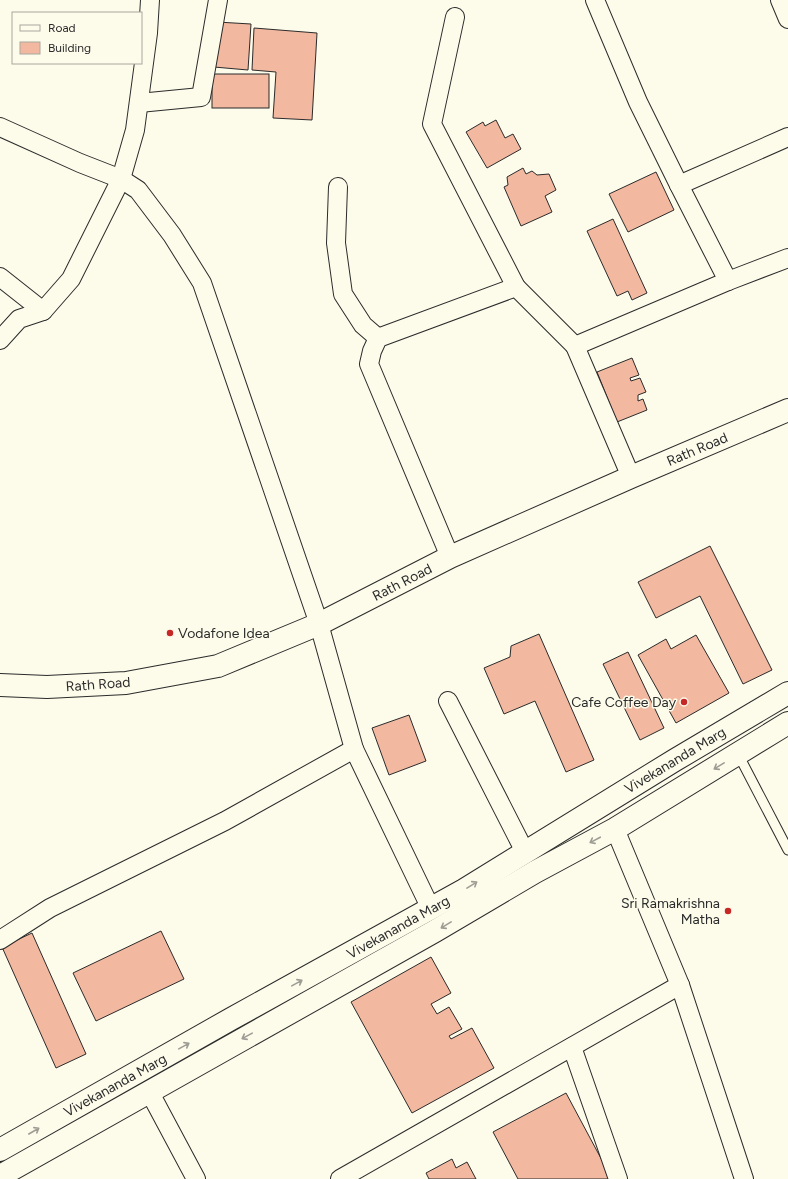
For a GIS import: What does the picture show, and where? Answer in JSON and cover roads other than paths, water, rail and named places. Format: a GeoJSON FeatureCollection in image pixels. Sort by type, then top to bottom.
{"type":"FeatureCollection","features":[{"type":"Feature","properties":{"kind":"main road","name":"Rath Road"},"geometry":{"type":"LineString","coordinates":[[0,685],[47,687],[126,683],[218,666],[319,624],[450,557],[788,410]]}},
{"type":"Feature","properties":{"kind":"main road","name":"Vivekananda Marg"},"geometry":{"type":"LineString","coordinates":[[0,1150],[431,909],[788,693]]}},
{"type":"Feature","properties":{"kind":"main road","name":"Vivekananda Marg"},"geometry":{"type":"LineString","coordinates":[[0,1176],[435,931],[535,872],[615,829],[788,724]]}},
{"type":"Feature","properties":{"kind":"main road"},"geometry":{"type":"LineString","coordinates":[[266,1000],[276,1020]]}},
{"type":"Feature","properties":{"kind":"street"},"geometry":{"type":"LineString","coordinates":[[0,340],[19,319],[43,311],[72,280],[121,179],[135,130],[148,33],[150,0]]}},
{"type":"Feature","properties":{"kind":"street"},"geometry":{"type":"LineString","coordinates":[[139,103],[201,96],[218,0]]}},
{"type":"Feature","properties":{"kind":"street"},"geometry":{"type":"LineString","coordinates":[[595,0],[638,102],[678,185],[728,281]]}},
{"type":"Feature","properties":{"kind":"street"},"geometry":{"type":"LineString","coordinates":[[780,0],[788,19]]}},
{"type":"Feature","properties":{"kind":"street"},"geometry":{"type":"LineString","coordinates":[[455,17],[432,124],[516,287],[575,346],[631,477]]}},
{"type":"Feature","properties":{"kind":"street"},"geometry":{"type":"LineString","coordinates":[[0,127],[80,163],[121,179],[138,190],[172,235],[202,283],[319,624],[354,749],[431,909]]}},
{"type":"Feature","properties":{"kind":"street"},"geometry":{"type":"LineString","coordinates":[[678,185],[788,137]]}},
{"type":"Feature","properties":{"kind":"street"},"geometry":{"type":"LineString","coordinates":[[338,187],[336,243],[343,294],[363,325],[378,338]]}},
{"type":"Feature","properties":{"kind":"street"},"geometry":{"type":"LineString","coordinates":[[575,346],[728,281],[788,258]]}},
{"type":"Feature","properties":{"kind":"street"},"geometry":{"type":"LineString","coordinates":[[0,277],[43,311]]}},
{"type":"Feature","properties":{"kind":"street"},"geometry":{"type":"LineString","coordinates":[[450,557],[369,364],[372,351],[378,338],[516,287]]}},
{"type":"Feature","properties":{"kind":"street"},"geometry":{"type":"LineString","coordinates":[[448,701],[525,852]]}},
{"type":"Feature","properties":{"kind":"street"},"geometry":{"type":"LineString","coordinates":[[0,940],[50,908],[225,821],[354,749]]}},
{"type":"Feature","properties":{"kind":"street"},"geometry":{"type":"LineString","coordinates":[[615,829],[680,985],[744,1179]]}},
{"type":"Feature","properties":{"kind":"street"},"geometry":{"type":"LineString","coordinates":[[340,1179],[680,985]]}},
{"type":"Feature","properties":{"kind":"street"},"geometry":{"type":"LineString","coordinates":[[572,1047],[618,1179]]}},
{"type":"Feature","properties":{"kind":"street"},"geometry":{"type":"LineString","coordinates":[[149,1091],[196,1179]]}},
{"type":"Feature","properties":{"kind":"lane"},"geometry":{"type":"LineString","coordinates":[[738,754],[788,850]]}},
{"type":"Feature","properties":{"kind":"place","name":"Vodafone Idea"},"geometry":{"type":"Point","coordinates":[170,633]}},
{"type":"Feature","properties":{"kind":"place","name":"Cafe Coffee Day"},"geometry":{"type":"Point","coordinates":[684,702]}},
{"type":"Feature","properties":{"kind":"place","name":"Sri Ramakrishna Matha"},"geometry":{"type":"Point","coordinates":[728,911]}}]}
